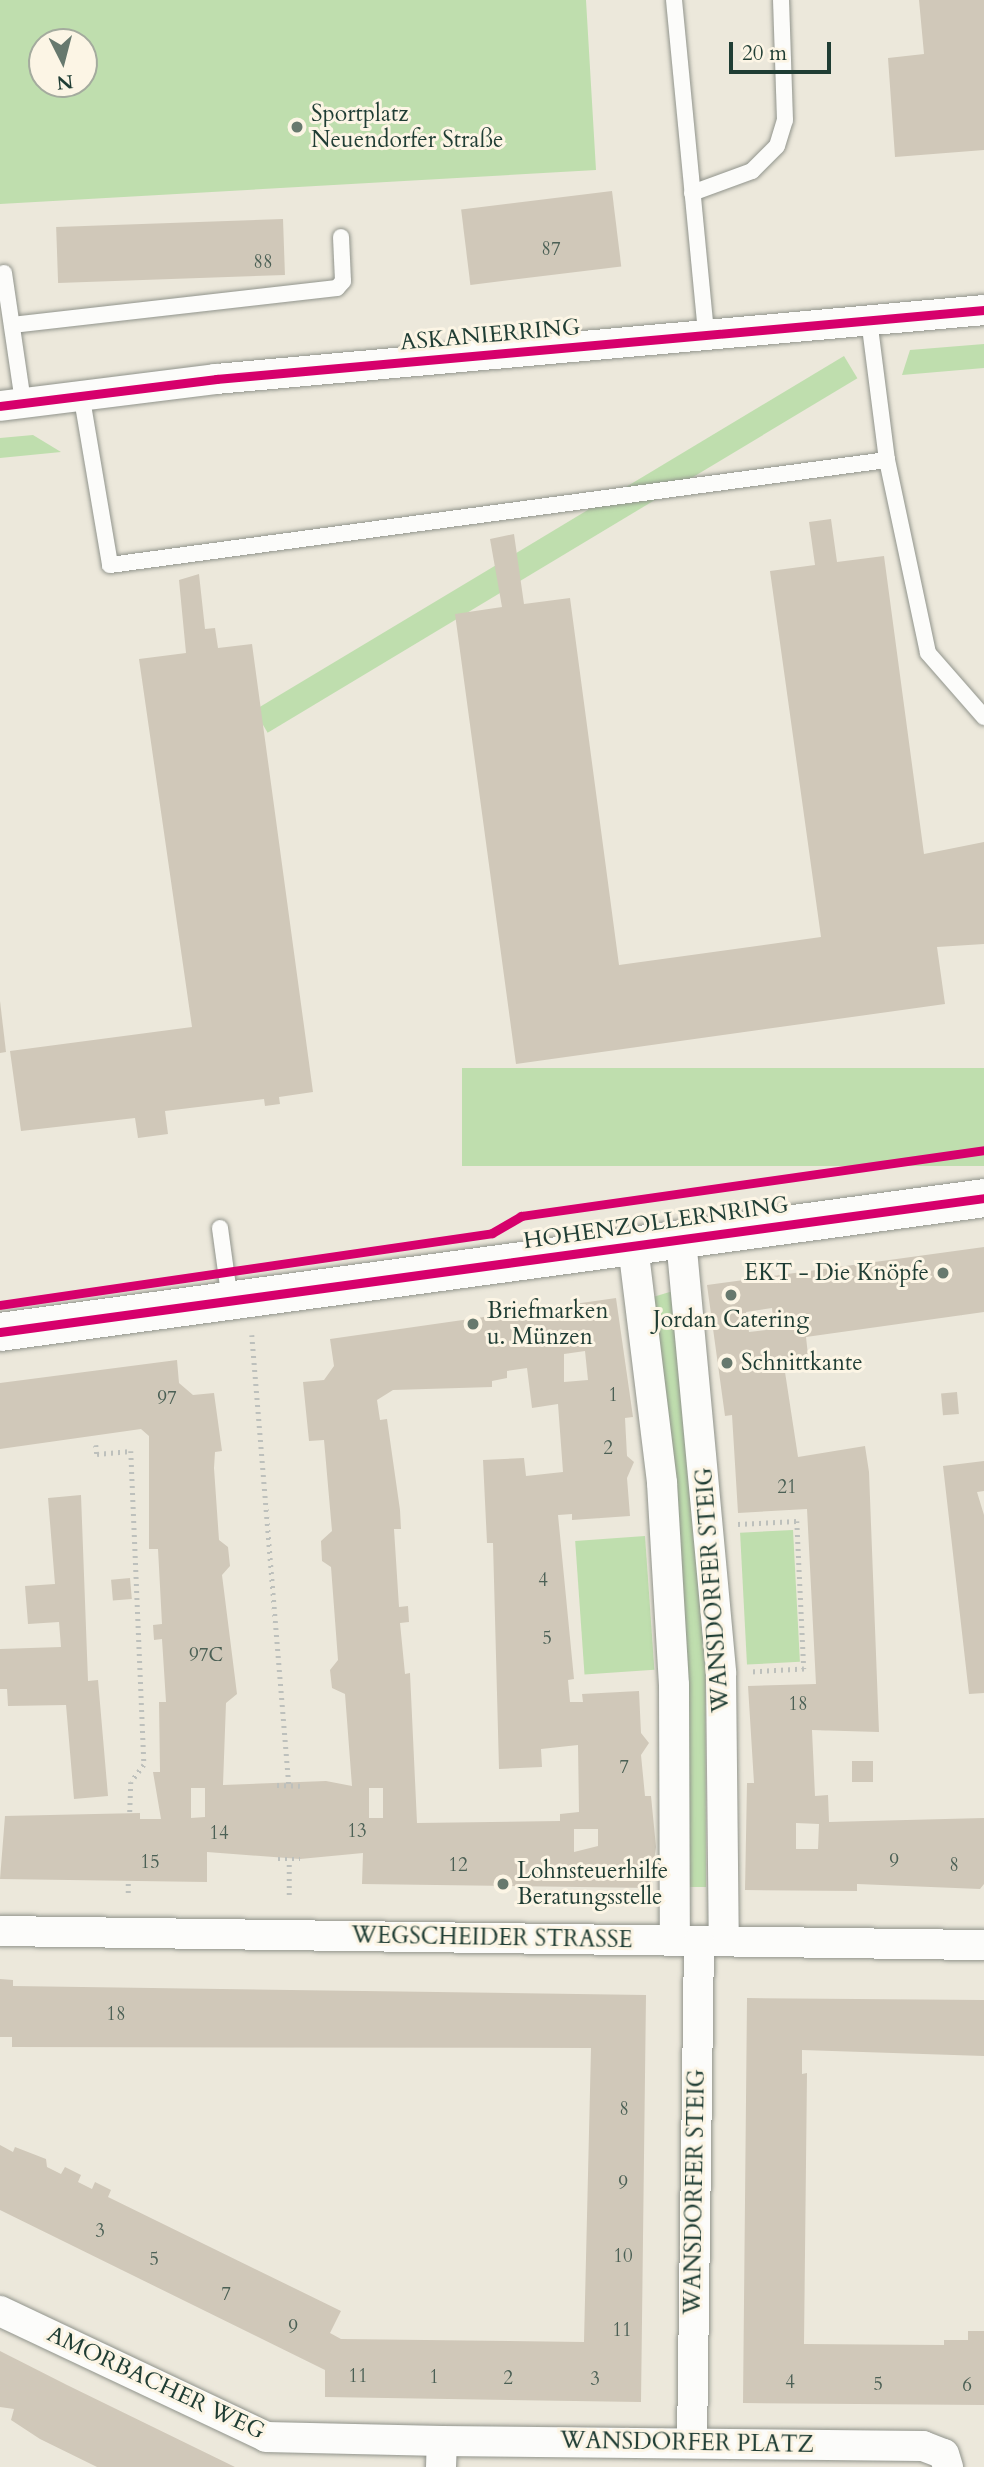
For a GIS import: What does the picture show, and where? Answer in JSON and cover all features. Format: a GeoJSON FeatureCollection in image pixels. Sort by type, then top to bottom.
{"type":"FeatureCollection","features":[{"type":"Feature","properties":{"kind":"street","name":"ASKANIERRING"},"geometry":{"type":"LineString","coordinates":[[12,403],[81,393],[984,310]]}},
{"type":"Feature","properties":{"kind":"street","name":"HOHENZOLLERNRING"},"geometry":{"type":"LineString","coordinates":[[0,1332],[984,1198]]}},
{"type":"Feature","properties":{"kind":"street","name":"WANSDORFER STEIG"},"geometry":{"type":"LineString","coordinates":[[681,1239],[721,1673],[699,1941],[692,2443]]}},
{"type":"Feature","properties":{"kind":"street","name":"WANSDORFER STEIG"},"geometry":{"type":"LineString","coordinates":[[633,1246],[662,1483],[673,1658],[699,1941]]}},
{"type":"Feature","properties":{"kind":"street","name":"WEGSCHEIDER STRASSE"},"geometry":{"type":"LineString","coordinates":[[0,1931],[984,1945]]}},
{"type":"Feature","properties":{"kind":"street","name":"AMORBACHER WEG"},"geometry":{"type":"LineString","coordinates":[[0,2311],[266,2437],[441,2454]]}},
{"type":"Feature","properties":{"kind":"street","name":"WANSDORFER PLATZ"},"geometry":{"type":"LineString","coordinates":[[441,2454],[692,2443],[923,2446],[944,2454],[948,2467]]}},
{"type":"Feature","properties":{"kind":"lane"},"geometry":{"type":"LineString","coordinates":[[674,0],[706,335]]}},
{"type":"Feature","properties":{"kind":"lane"},"geometry":{"type":"LineString","coordinates":[[692,193],[752,171],[777,146],[785,120],[781,0]]}},
{"type":"Feature","properties":{"kind":"lane"},"geometry":{"type":"LineString","coordinates":[[12,325],[337,288],[343,281],[341,237]]}},
{"type":"Feature","properties":{"kind":"lane"},"geometry":{"type":"LineString","coordinates":[[4,273],[12,325],[12,403]]}},
{"type":"Feature","properties":{"kind":"lane"},"geometry":{"type":"LineString","coordinates":[[869,320],[887,460],[928,653],[984,717]]}},
{"type":"Feature","properties":{"kind":"lane"},"geometry":{"type":"LineString","coordinates":[[81,393],[110,565],[887,460]]}},
{"type":"Feature","properties":{"kind":"lane"},"geometry":{"type":"LineString","coordinates":[[220,1228],[230,1301]]}},
{"type":"Feature","properties":{"kind":"path"},"geometry":{"type":"LineString","coordinates":[[252,1335],[289,1784]]}},
{"type":"Feature","properties":{"kind":"path"},"geometry":{"type":"LineString","coordinates":[[96,1445],[97,1454],[131,1451],[144,1765],[131,1782],[130,1814]]}},
{"type":"Feature","properties":{"kind":"path"},"geometry":{"type":"LineString","coordinates":[[733,1524],[797,1521],[804,1669],[741,1672]]}},
{"type":"Feature","properties":{"kind":"path"},"geometry":{"type":"LineString","coordinates":[[277,1785],[300,1786]]}},
{"type":"Feature","properties":{"kind":"path"},"geometry":{"type":"LineString","coordinates":[[278,1858],[289,1862],[300,1859]]}},
{"type":"Feature","properties":{"kind":"path"},"geometry":{"type":"LineString","coordinates":[[289,1862],[289,1895]]}},
{"type":"Feature","properties":{"kind":"path"},"geometry":{"type":"LineString","coordinates":[[128,1881],[128,1893]]}},
{"type":"Feature","properties":{"kind":"green space","name":"Sportplatz Neuendorfer Straße"},"geometry":{"type":"Polygon","coordinates":[[[0,0],[586,0],[596,170],[0,204],[0,0]]]}},
{"type":"Feature","properties":{"kind":"green space"},"geometry":{"type":"Polygon","coordinates":[[[984,344],[984,368],[902,375],[910,350],[984,344]]]}},
{"type":"Feature","properties":{"kind":"green space"},"geometry":{"type":"Polygon","coordinates":[[[844,356],[857,378],[268,733],[254,710],[844,356]]]}},
{"type":"Feature","properties":{"kind":"green space"},"geometry":{"type":"Polygon","coordinates":[[[33,435],[61,452],[0,458],[0,438],[33,435]]]}},
{"type":"Feature","properties":{"kind":"green space"},"geometry":{"type":"Polygon","coordinates":[[[462,1068],[984,1068],[984,1166],[462,1166],[462,1068]]]}},
{"type":"Feature","properties":{"kind":"green space"},"geometry":{"type":"Polygon","coordinates":[[[673,1291],[705,1554],[706,1887],[686,1887],[653,1297],[673,1291]]]}},
{"type":"Feature","properties":{"kind":"green space"},"geometry":{"type":"Polygon","coordinates":[[[793,1530],[800,1662],[747,1665],[740,1533],[793,1530]]]}},
{"type":"Feature","properties":{"kind":"green space"},"geometry":{"type":"Polygon","coordinates":[[[645,1536],[654,1670],[585,1675],[575,1541],[645,1536]]]}},
{"type":"Feature","properties":{"kind":"building"},"geometry":{"type":"Polygon","coordinates":[[[919,0],[984,0],[984,150],[895,157],[888,58],[924,54],[919,0]]]}},
{"type":"Feature","properties":{"kind":"building"},"geometry":{"type":"Polygon","coordinates":[[[612,191],[621,266],[470,285],[461,210],[612,191]]]}},
{"type":"Feature","properties":{"kind":"building"},"geometry":{"type":"Polygon","coordinates":[[[283,219],[285,275],[58,283],[56,227],[283,219]]]}},
{"type":"Feature","properties":{"kind":"building"},"geometry":{"type":"Polygon","coordinates":[[[831,519],[837,562],[884,556],[924,854],[984,842],[984,944],[937,947],[945,1004],[516,1064],[455,614],[502,607],[490,539],[514,534],[524,604],[570,598],[619,965],[821,937],[770,571],[815,565],[809,522],[831,519]]]}},
{"type":"Feature","properties":{"kind":"building"},"geometry":{"type":"Polygon","coordinates":[[[199,574],[205,629],[215,628],[218,648],[252,644],[313,1092],[279,1097],[280,1104],[265,1106],[264,1099],[165,1111],[168,1134],[138,1138],[135,1118],[21,1131],[10,1051],[192,1027],[139,659],[186,653],[179,580],[199,574]]]}},
{"type":"Feature","properties":{"kind":"building"},"geometry":{"type":"Polygon","coordinates":[[[0,1001],[6,1052],[0,1053],[0,1001]]]}},
{"type":"Feature","properties":{"kind":"building"},"geometry":{"type":"Polygon","coordinates":[[[984,1247],[984,1312],[806,1337],[808,1355],[783,1359],[798,1457],[865,1446],[869,1472],[879,1732],[812,1730],[815,1796],[828,1795],[829,1822],[984,1818],[984,1884],[980,1889],[857,1884],[857,1891],[745,1890],[747,1783],[754,1783],[748,1686],[816,1684],[807,1509],[738,1513],[732,1415],[725,1416],[707,1285],[984,1247]],[[772,1308],[746,1312],[749,1332],[774,1329],[772,1308]],[[796,1823],[796,1849],[818,1849],[819,1824],[796,1823]]]}},
{"type":"Feature","properties":{"kind":"building"},"geometry":{"type":"Polygon","coordinates":[[[616,1298],[633,1417],[625,1418],[627,1456],[634,1462],[627,1478],[630,1516],[572,1520],[572,1514],[558,1515],[574,1679],[568,1680],[570,1702],[583,1702],[582,1694],[639,1691],[641,1733],[649,1743],[641,1755],[645,1796],[651,1796],[656,1847],[650,1888],[362,1884],[363,1853],[300,1859],[207,1852],[207,1882],[0,1879],[5,1816],[140,1813],[140,1819],[161,1819],[153,1772],[160,1772],[159,1702],[166,1702],[162,1639],[154,1640],[153,1625],[162,1624],[158,1549],[149,1549],[149,1436],[141,1429],[0,1449],[0,1383],[177,1360],[179,1383],[193,1395],[214,1393],[222,1451],[215,1452],[214,1468],[219,1540],[228,1547],[230,1566],[222,1575],[237,1694],[226,1703],[223,1785],[326,1781],[352,1786],[345,1694],[332,1688],[330,1670],[338,1660],[331,1567],[322,1561],[321,1541],[332,1531],[324,1440],[309,1441],[303,1382],[324,1380],[334,1366],[330,1339],[616,1298]],[[585,1351],[564,1354],[564,1382],[588,1380],[585,1351]],[[527,1368],[507,1371],[507,1378],[492,1381],[492,1387],[393,1390],[377,1400],[380,1420],[387,1419],[400,1510],[401,1529],[394,1529],[399,1607],[408,1606],[409,1622],[400,1623],[405,1674],[410,1673],[417,1823],[560,1821],[560,1814],[579,1812],[578,1745],[541,1749],[542,1767],[499,1769],[493,1543],[487,1543],[483,1460],[524,1458],[526,1476],[563,1472],[558,1404],[532,1408],[527,1368]],[[191,1788],[191,1818],[205,1817],[205,1788],[191,1788]],[[369,1788],[369,1818],[383,1818],[383,1788],[369,1788]],[[574,1829],[574,1852],[598,1846],[598,1829],[574,1829]]]}},
{"type":"Feature","properties":{"kind":"building"},"geometry":{"type":"Polygon","coordinates":[[[957,1392],[959,1414],[943,1415],[941,1393],[957,1392]]]}},
{"type":"Feature","properties":{"kind":"building"},"geometry":{"type":"Polygon","coordinates":[[[984,1461],[984,1491],[977,1492],[984,1515],[984,1693],[969,1694],[943,1466],[984,1461]]]}},
{"type":"Feature","properties":{"kind":"building"},"geometry":{"type":"Polygon","coordinates":[[[81,1495],[88,1681],[98,1680],[108,1796],[74,1799],[66,1705],[8,1706],[7,1689],[0,1689],[0,1649],[61,1647],[59,1622],[28,1624],[25,1586],[55,1584],[48,1498],[81,1495]]]}},
{"type":"Feature","properties":{"kind":"building"},"geometry":{"type":"Polygon","coordinates":[[[130,1578],[132,1599],[113,1601],[111,1580],[130,1578]]]}},
{"type":"Feature","properties":{"kind":"building"},"geometry":{"type":"Polygon","coordinates":[[[852,1761],[873,1761],[873,1782],[852,1782],[852,1761]]]}},
{"type":"Feature","properties":{"kind":"building"},"geometry":{"type":"Polygon","coordinates":[[[0,1979],[13,1980],[13,1986],[646,1995],[641,2402],[325,2397],[325,2370],[0,2210],[0,2145],[13,2152],[15,2147],[46,2159],[47,2167],[61,2174],[65,2167],[81,2175],[78,2182],[92,2189],[95,2182],[111,2190],[108,2197],[341,2311],[330,2333],[341,2339],[584,2342],[591,2048],[12,2047],[12,2037],[0,2037],[0,1979]]]}},
{"type":"Feature","properties":{"kind":"building"},"geometry":{"type":"Polygon","coordinates":[[[747,1998],[984,2000],[984,2056],[802,2050],[802,2074],[807,2073],[804,2344],[944,2345],[944,2340],[968,2340],[968,2331],[984,2331],[984,2405],[743,2403],[747,1998]]]}},
{"type":"Feature","properties":{"kind":"building"},"geometry":{"type":"Polygon","coordinates":[[[0,2351],[235,2467],[97,2467],[40,2439],[11,2420],[14,2409],[0,2407],[0,2351]]]}},
{"type":"Feature","properties":{"kind":"cycle path"},"geometry":{"type":"LineString","coordinates":[[0,406],[216,379],[984,310]]}},
{"type":"Feature","properties":{"kind":"cycle path"},"geometry":{"type":"LineString","coordinates":[[0,1305],[492,1233],[521,1216],[984,1150]]}},
{"type":"Feature","properties":{"kind":"cycle path"},"geometry":{"type":"LineString","coordinates":[[0,1332],[984,1198]]}},
{"type":"Feature","properties":{"kind":"place","name":"Sportplatz Neuendorfer Straße"},"geometry":{"type":"Point","coordinates":[297,127]}},
{"type":"Feature","properties":{"kind":"place","name":"EKT - Die Knöpfe"},"geometry":{"type":"Point","coordinates":[943,1273]}},
{"type":"Feature","properties":{"kind":"place","name":"Jordan Catering"},"geometry":{"type":"Point","coordinates":[731,1295]}},
{"type":"Feature","properties":{"kind":"place","name":"Briefmarken u. Münzen"},"geometry":{"type":"Point","coordinates":[473,1324]}},
{"type":"Feature","properties":{"kind":"place","name":"Schnittkante"},"geometry":{"type":"Point","coordinates":[727,1363]}},
{"type":"Feature","properties":{"kind":"place","name":"Lohnsteuerhilfe Beratungsstelle"},"geometry":{"type":"Point","coordinates":[503,1884]}}]}
